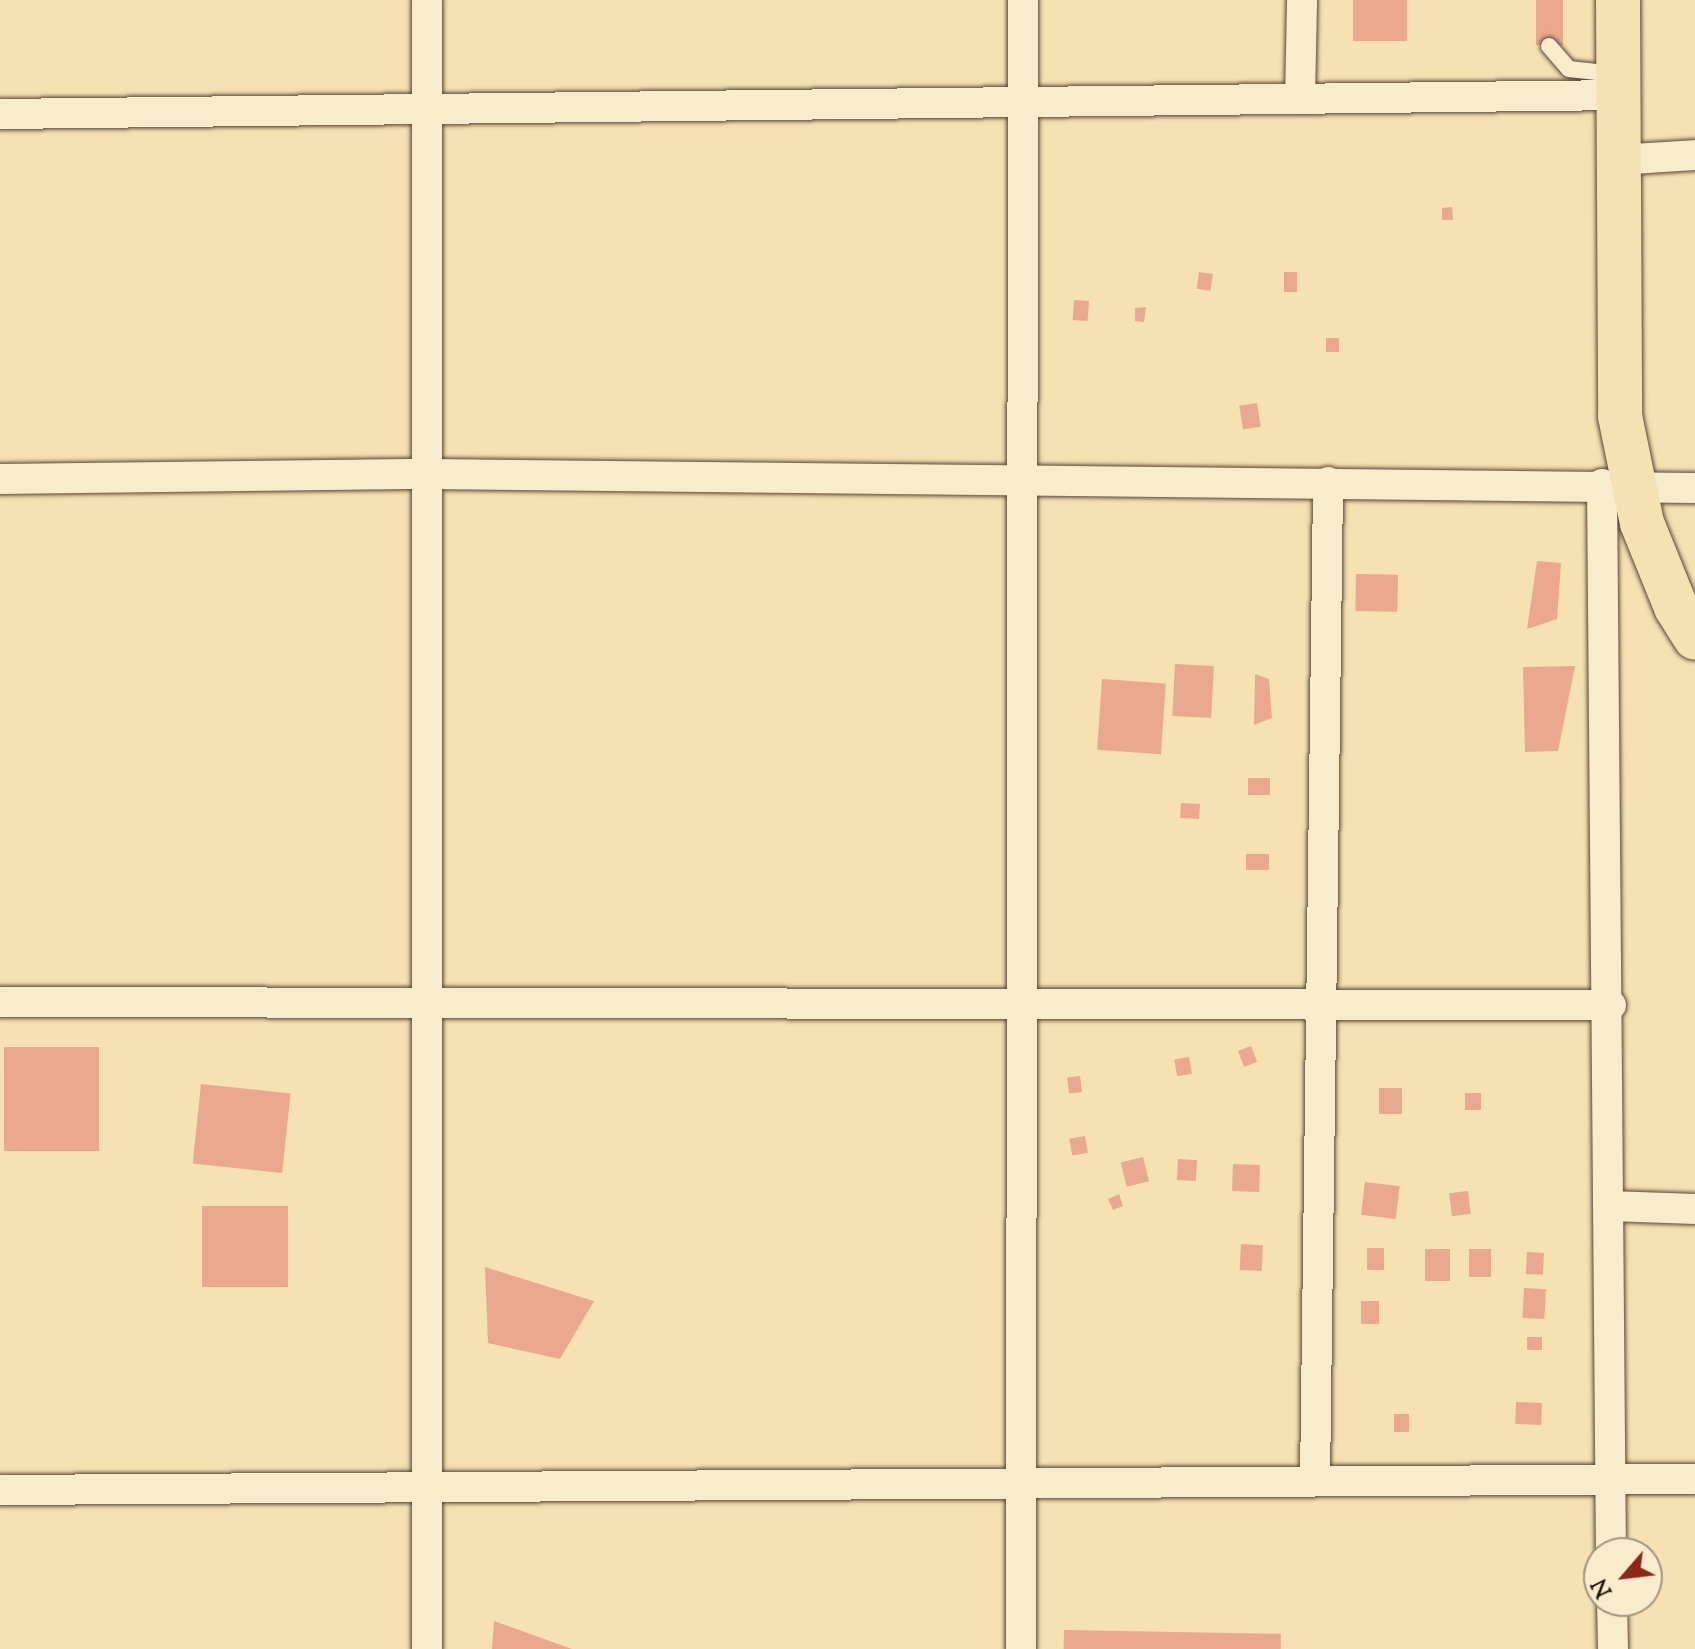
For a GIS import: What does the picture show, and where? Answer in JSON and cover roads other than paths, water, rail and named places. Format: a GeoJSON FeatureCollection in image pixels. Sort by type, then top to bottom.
{"type":"FeatureCollection","features":[{"type":"Feature","properties":{"kind":"main road"},"geometry":{"type":"LineString","coordinates":[[1618,0],[1618,484],[1642,523],[1676,607],[1695,638]]}},
{"type":"Feature","properties":{"kind":"street"},"geometry":{"type":"LineString","coordinates":[[427,0],[427,1649]]}},
{"type":"Feature","properties":{"kind":"street"},"geometry":{"type":"LineString","coordinates":[[1021,1649],[1023,0]]}},
{"type":"Feature","properties":{"kind":"street"},"geometry":{"type":"LineString","coordinates":[[1300,99],[1302,0]]}},
{"type":"Feature","properties":{"kind":"street"},"geometry":{"type":"LineString","coordinates":[[0,114],[1300,99],[1616,85]]}},
{"type":"Feature","properties":{"kind":"street"},"geometry":{"type":"LineString","coordinates":[[1616,160],[1695,155]]}},
{"type":"Feature","properties":{"kind":"street"},"geometry":{"type":"LineString","coordinates":[[0,479],[428,474],[1618,484],[1695,488]]}},
{"type":"Feature","properties":{"kind":"street"},"geometry":{"type":"LineString","coordinates":[[1315,1481],[1328,482]]}},
{"type":"Feature","properties":{"kind":"street"},"geometry":{"type":"LineString","coordinates":[[1611,1537],[1611,1005],[1618,484]]}},
{"type":"Feature","properties":{"kind":"street"},"geometry":{"type":"LineString","coordinates":[[0,1002],[1611,1005]]}},
{"type":"Feature","properties":{"kind":"street"},"geometry":{"type":"LineString","coordinates":[[1610,1206],[1695,1209]]}},
{"type":"Feature","properties":{"kind":"street"},"geometry":{"type":"LineString","coordinates":[[0,1490],[1695,1479]]}},
{"type":"Feature","properties":{"kind":"street"},"geometry":{"type":"LineString","coordinates":[[1612,1617],[1613,1649]]}},
{"type":"Feature","properties":{"kind":"lane"},"geometry":{"type":"LineString","coordinates":[[1549,46],[1569,69],[1616,85]]}}]}
